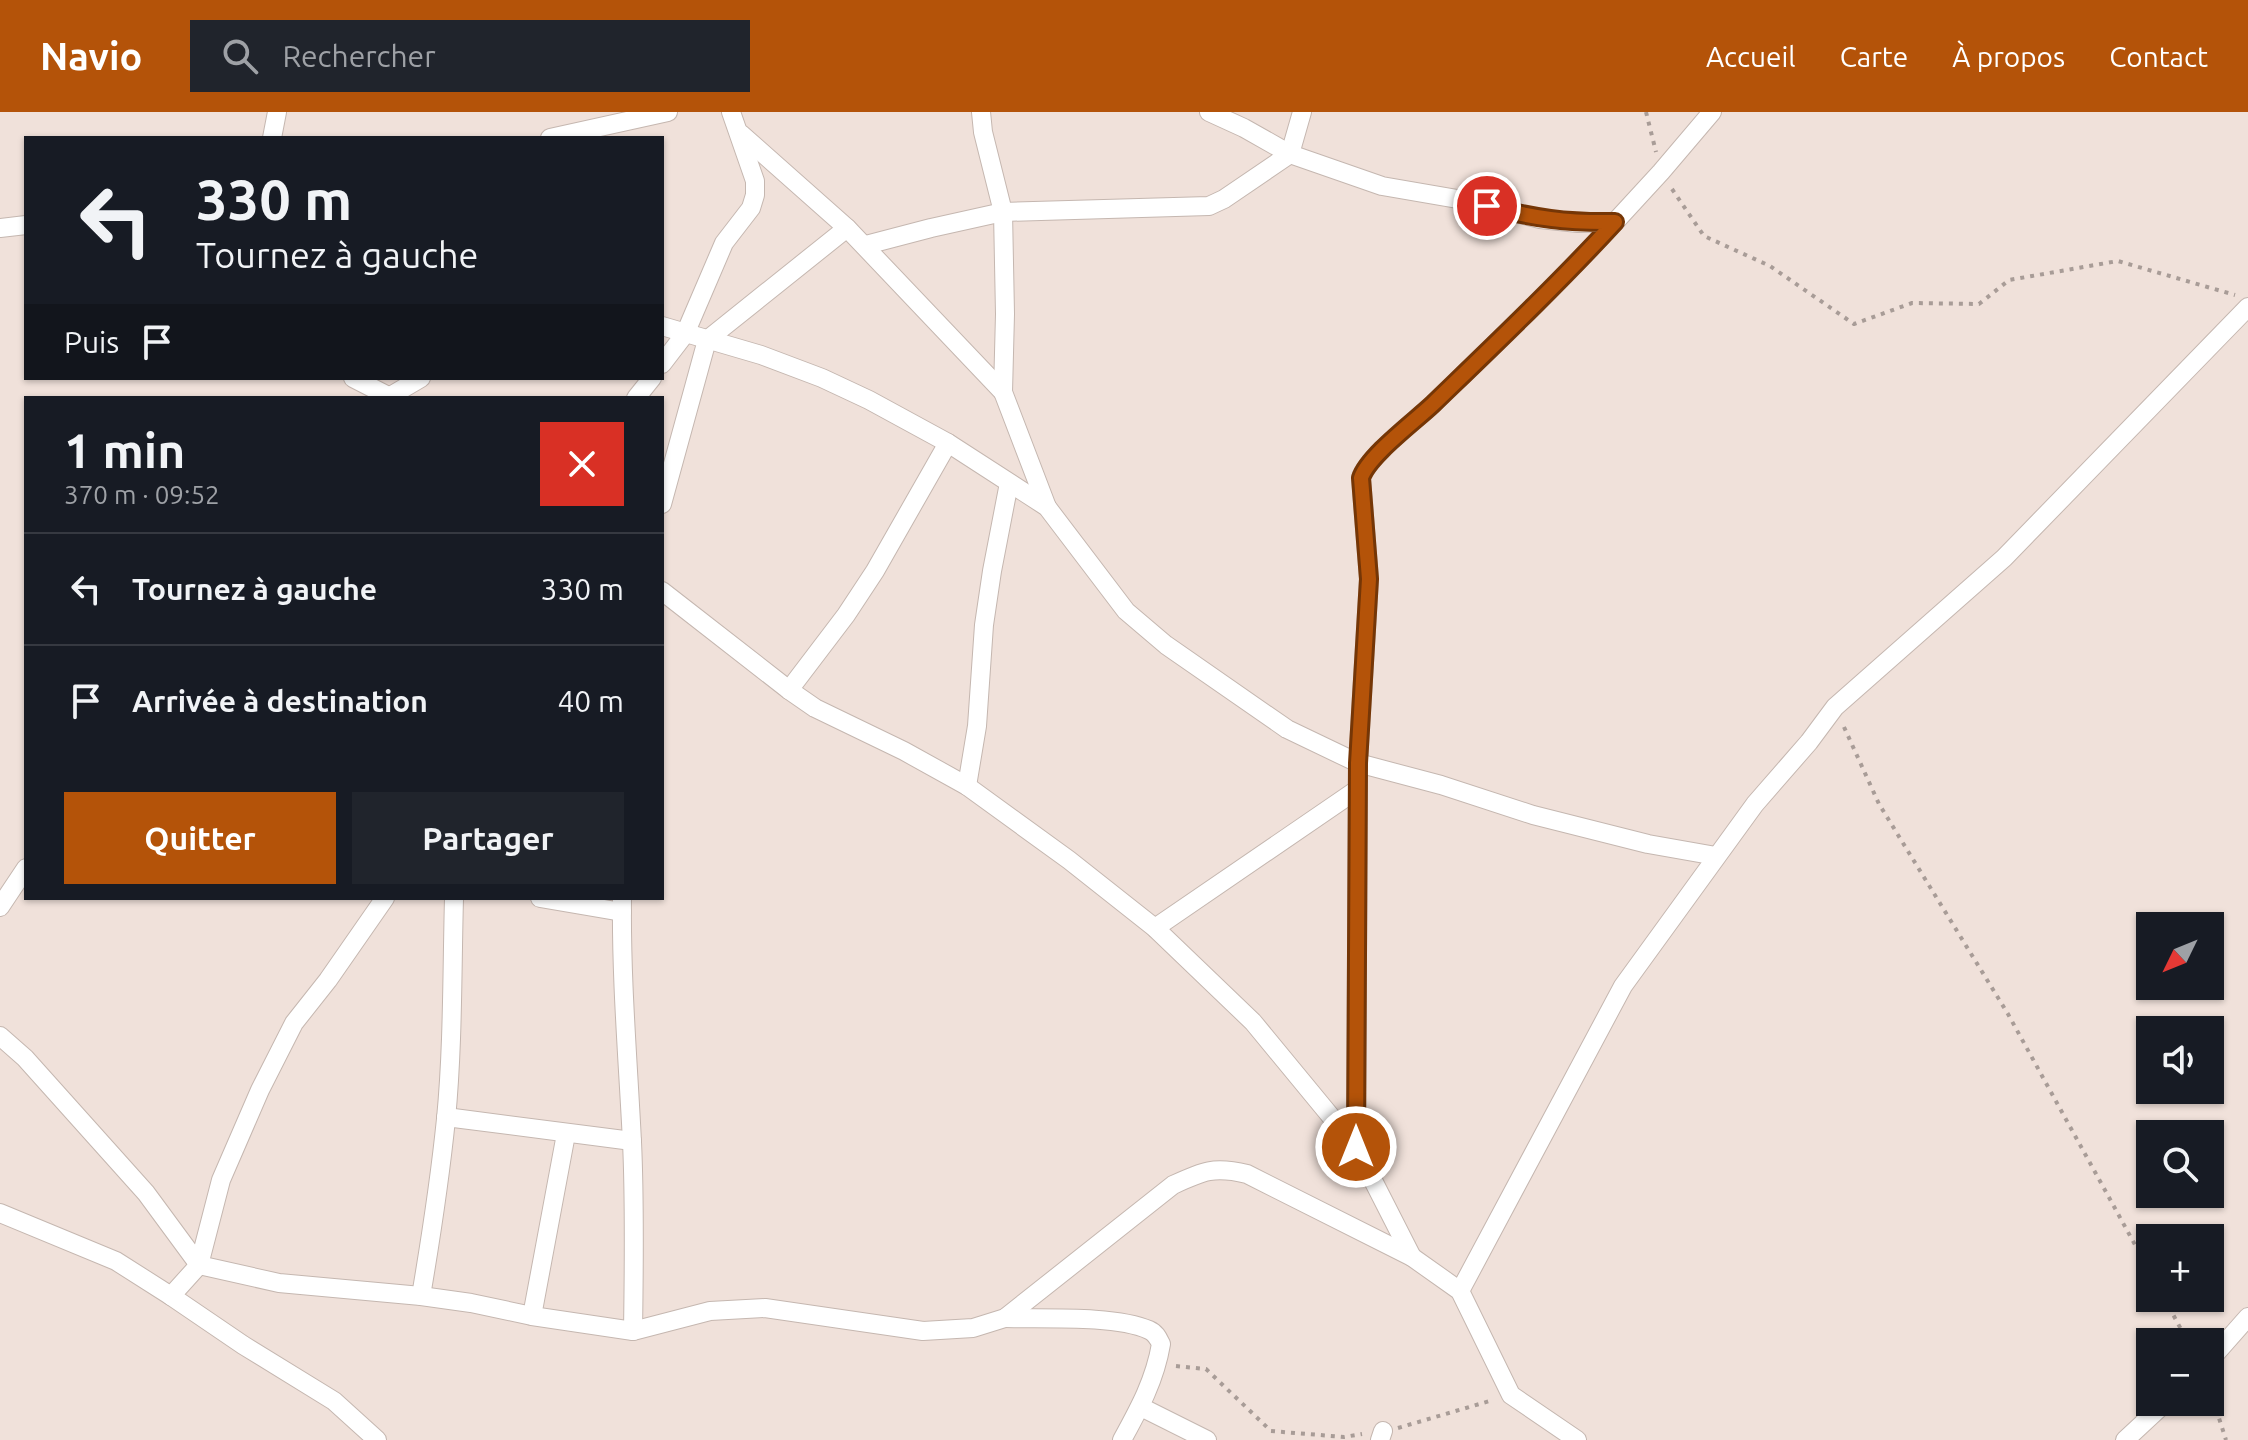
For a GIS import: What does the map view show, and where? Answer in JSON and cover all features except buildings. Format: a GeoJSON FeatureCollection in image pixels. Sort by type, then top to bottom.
{"type":"FeatureCollection","features":[{"type":"Feature","properties":{"kind":"street"},"geometry":{"type":"LineString","coordinates":[[272,136],[277,112]]}},
{"type":"Feature","properties":{"kind":"street"},"geometry":{"type":"LineString","coordinates":[[559,136],[668,112]]}},
{"type":"Feature","properties":{"kind":"street"},"geometry":{"type":"LineString","coordinates":[[664,361],[685,334],[724,243],[751,208],[755,195],[755,181],[731,112]]}},
{"type":"Feature","properties":{"kind":"street"},"geometry":{"type":"LineString","coordinates":[[981,112],[1003,212],[1003,392]]}},
{"type":"Feature","properties":{"kind":"street"},"geometry":{"type":"LineString","coordinates":[[1209,112],[1290,154],[1382,186],[1469,201],[1540,219],[1578,223],[1615,222]]}},
{"type":"Feature","properties":{"kind":"street"},"geometry":{"type":"LineString","coordinates":[[866,245],[1003,212],[1209,206],[1290,154],[1302,112]]}},
{"type":"Feature","properties":{"kind":"street"},"geometry":{"type":"LineString","coordinates":[[1356,1147],[1358,763],[1369,579],[1363,471],[1579,261],[1712,112]]}},
{"type":"Feature","properties":{"kind":"street"},"geometry":{"type":"LineString","coordinates":[[738,132],[866,245],[1003,392],[1047,507],[1126,611],[1166,645],[1287,729],[1358,763],[1441,785],[1533,815],[1648,844],[1716,856]]}},
{"type":"Feature","properties":{"kind":"street"},"geometry":{"type":"LineString","coordinates":[[0,228],[24,225]]}},
{"type":"Feature","properties":{"kind":"street"},"geometry":{"type":"LineString","coordinates":[[664,497],[707,340],[847,228]]}},
{"type":"Feature","properties":{"kind":"street"},"geometry":{"type":"LineString","coordinates":[[1460,1291],[1623,986],[1755,804],[1835,707],[2004,558],[2248,307]]}},
{"type":"Feature","properties":{"kind":"street"},"geometry":{"type":"LineString","coordinates":[[664,327],[761,355],[869,400],[948,443],[1047,507]]}},
{"type":"Feature","properties":{"kind":"street"},"geometry":{"type":"LineString","coordinates":[[357,380],[386,396]]}},
{"type":"Feature","properties":{"kind":"street"},"geometry":{"type":"LineString","coordinates":[[393,396],[418,380]]}},
{"type":"Feature","properties":{"kind":"street"},"geometry":{"type":"LineString","coordinates":[[638,396],[650,380]]}},
{"type":"Feature","properties":{"kind":"street"},"geometry":{"type":"LineString","coordinates":[[789,690],[875,571],[948,443]]}},
{"type":"Feature","properties":{"kind":"street"},"geometry":{"type":"LineString","coordinates":[[967,786],[977,726],[984,625],[1009,483]]}},
{"type":"Feature","properties":{"kind":"street"},"geometry":{"type":"LineString","coordinates":[[664,593],[815,708],[967,786],[1069,860],[1155,928],[1253,1022],[1356,1147],[1412,1257]]}},
{"type":"Feature","properties":{"kind":"street"},"geometry":{"type":"LineString","coordinates":[[1155,928],[1358,789]]}},
{"type":"Feature","properties":{"kind":"street"},"geometry":{"type":"LineString","coordinates":[[0,907],[24,871]]}},
{"type":"Feature","properties":{"kind":"street"},"geometry":{"type":"LineString","coordinates":[[171,1296],[199,1265],[221,1180],[260,1090],[294,1023],[384,900]]}},
{"type":"Feature","properties":{"kind":"street"},"geometry":{"type":"LineString","coordinates":[[421,1296],[446,1117],[454,900]]}},
{"type":"Feature","properties":{"kind":"street"},"geometry":{"type":"LineString","coordinates":[[563,900],[622,905],[625,1033],[632,1141],[633,1331]]}},
{"type":"Feature","properties":{"kind":"street"},"geometry":{"type":"LineString","coordinates":[[0,1036],[25,1058],[146,1193],[199,1265],[299,1286],[421,1296],[633,1331],[710,1311],[765,1308],[923,1331],[973,1328],[1005,1318],[1107,1321],[1148,1329],[1155,1333],[1161,1344],[1158,1364],[1141,1407],[1122,1440]]}},
{"type":"Feature","properties":{"kind":"street"},"geometry":{"type":"LineString","coordinates":[[446,1117],[632,1141]]}},
{"type":"Feature","properties":{"kind":"street"},"geometry":{"type":"LineString","coordinates":[[532,1316],[566,1134]]}},
{"type":"Feature","properties":{"kind":"street"},"geometry":{"type":"LineString","coordinates":[[1005,1318],[1173,1185],[1198,1173],[1226,1169],[1247,1174],[1412,1257],[1460,1291],[1511,1395],[1577,1440]]}},
{"type":"Feature","properties":{"kind":"street"},"geometry":{"type":"LineString","coordinates":[[0,1213],[116,1261],[334,1401],[377,1440]]}},
{"type":"Feature","properties":{"kind":"street"},"geometry":{"type":"LineString","coordinates":[[2224,1344],[2248,1317]]}},
{"type":"Feature","properties":{"kind":"street"},"geometry":{"type":"LineString","coordinates":[[1141,1407],[1202,1439]]}},
{"type":"Feature","properties":{"kind":"street"},"geometry":{"type":"LineString","coordinates":[[2125,1440],[2151,1416]]}},
{"type":"Feature","properties":{"kind":"path"},"geometry":{"type":"LineString","coordinates":[[1646,112],[1661,172],[1704,236],[1770,266],[1854,324],[1912,303],[1979,304],[2009,280],[2118,261],[2248,298]]}},
{"type":"Feature","properties":{"kind":"path"},"geometry":{"type":"LineString","coordinates":[[1835,707],[1879,804],[2008,1014],[2136,1247]]}},
{"type":"Feature","properties":{"kind":"path"},"geometry":{"type":"LineString","coordinates":[[1158,1364],[1206,1369],[1271,1431],[1344,1437],[1382,1435],[1511,1395]]}},
{"type":"Feature","properties":{"kind":"path"},"geometry":{"type":"LineString","coordinates":[[2218,1416],[2226,1440]]}},
{"type":"Feature","properties":{"kind":"route"},"geometry":{"type":"LineString","coordinates":[[1356,1147],[1358,763],[1369,579],[1361,478],[1367,465],[1579,261],[1615,222],[1578,223],[1540,219],[1487,206]]}}]}
